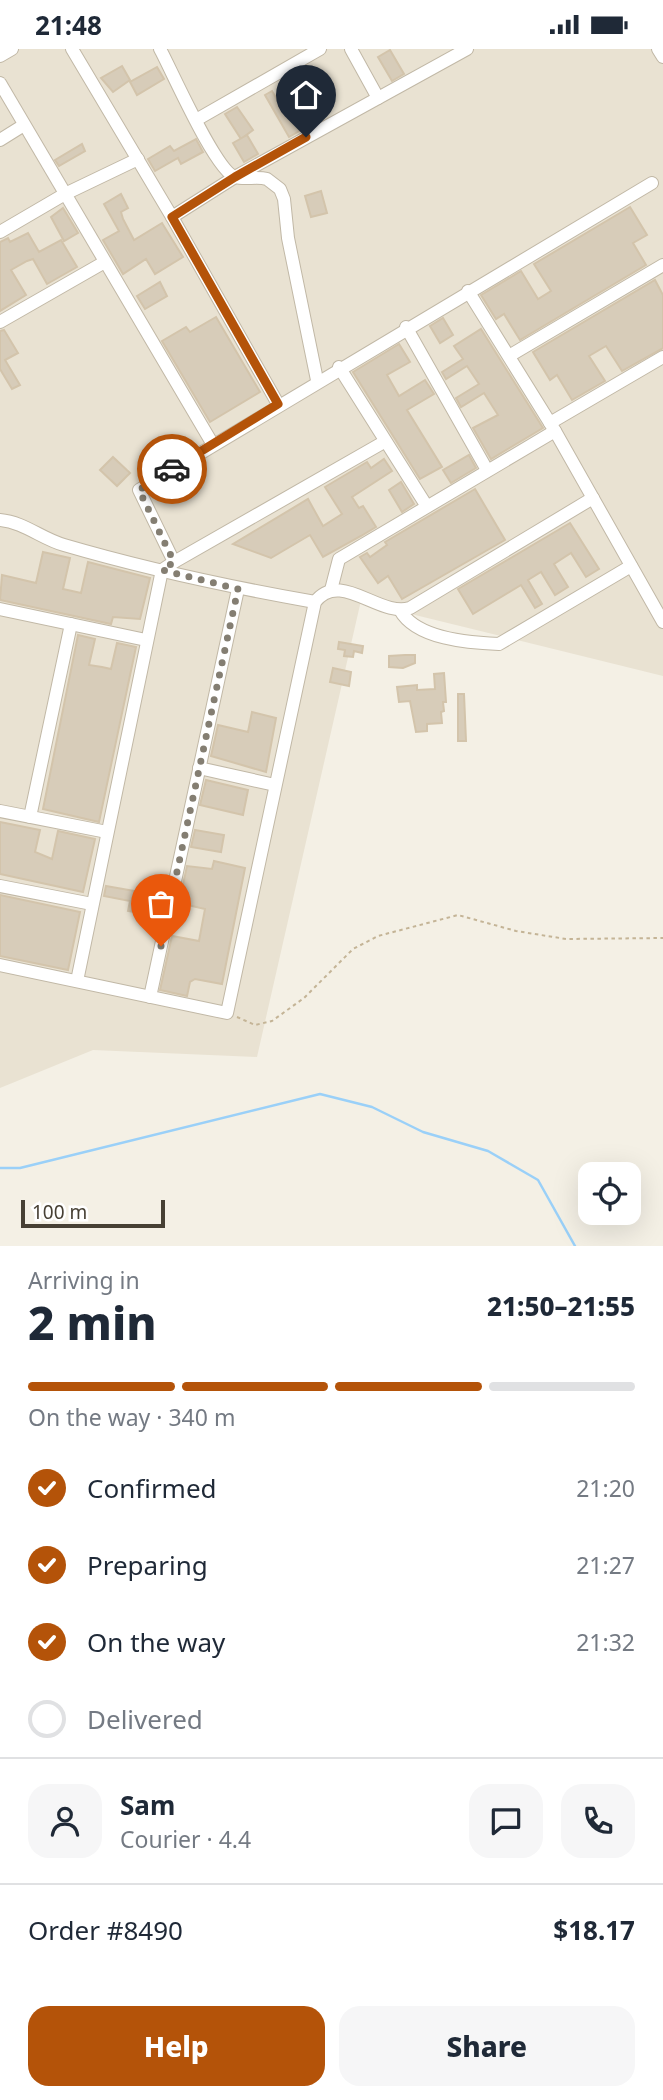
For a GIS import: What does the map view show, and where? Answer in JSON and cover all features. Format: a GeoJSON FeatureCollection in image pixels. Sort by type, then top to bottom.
{"type":"FeatureCollection","features":[{"type":"Feature","properties":{"kind":"street"},"geometry":{"type":"LineString","coordinates":[[0,56],[12,49]]}},
{"type":"Feature","properties":{"kind":"street"},"geometry":{"type":"LineString","coordinates":[[72,49],[172,217],[278,404]]}},
{"type":"Feature","properties":{"kind":"street"},"geometry":{"type":"LineString","coordinates":[[160,49],[219,160],[235,177],[267,179],[283,194],[288,238],[317,380]]}},
{"type":"Feature","properties":{"kind":"street"},"geometry":{"type":"LineString","coordinates":[[196,120],[320,49]]}},
{"type":"Feature","properties":{"kind":"street"},"geometry":{"type":"LineString","coordinates":[[351,49],[378,98]]}},
{"type":"Feature","properties":{"kind":"street"},"geometry":{"type":"LineString","coordinates":[[172,217],[235,177],[467,49]]}},
{"type":"Feature","properties":{"kind":"street"},"geometry":{"type":"LineString","coordinates":[[658,49],[663,57]]}},
{"type":"Feature","properties":{"kind":"street"},"geometry":{"type":"LineString","coordinates":[[0,83],[103,263],[212,443]]}},
{"type":"Feature","properties":{"kind":"street"},"geometry":{"type":"LineString","coordinates":[[0,140],[24,125]]}},
{"type":"Feature","properties":{"kind":"street"},"geometry":{"type":"LineString","coordinates":[[0,232],[65,194],[138,159]]}},
{"type":"Feature","properties":{"kind":"street"},"geometry":{"type":"LineString","coordinates":[[174,562],[139,490],[317,380],[652,183]]}},
{"type":"Feature","properties":{"kind":"street"},"geometry":{"type":"LineString","coordinates":[[0,322],[103,263]]}},
{"type":"Feature","properties":{"kind":"street"},"geometry":{"type":"LineString","coordinates":[[509,356],[663,265]]}},
{"type":"Feature","properties":{"kind":"street"},"geometry":{"type":"LineString","coordinates":[[468,291],[553,427],[663,622]]}},
{"type":"Feature","properties":{"kind":"street"},"geometry":{"type":"LineString","coordinates":[[406,327],[487,470]]}},
{"type":"Feature","properties":{"kind":"street"},"geometry":{"type":"LineString","coordinates":[[331,590],[339,559],[487,470],[663,357]]}},
{"type":"Feature","properties":{"kind":"street"},"geometry":{"type":"LineString","coordinates":[[339,367],[426,505]]}},
{"type":"Feature","properties":{"kind":"street"},"geometry":{"type":"LineString","coordinates":[[77,981],[162,570],[384,442]]}},
{"type":"Feature","properties":{"kind":"street"},"geometry":{"type":"LineString","coordinates":[[0,965],[227,1013],[314,602],[320,594],[331,590],[350,593],[401,610],[410,608],[593,498]]}},
{"type":"Feature","properties":{"kind":"street"},"geometry":{"type":"LineString","coordinates":[[0,520],[13,521],[61,544],[238,589],[314,602]]}},
{"type":"Feature","properties":{"kind":"street"},"geometry":{"type":"LineString","coordinates":[[401,610],[407,623],[427,631],[478,643],[499,644],[631,566]]}},
{"type":"Feature","properties":{"kind":"street"},"geometry":{"type":"LineString","coordinates":[[150,997],[238,589]]}},
{"type":"Feature","properties":{"kind":"street"},"geometry":{"type":"LineString","coordinates":[[0,609],[146,641]]}},
{"type":"Feature","properties":{"kind":"street"},"geometry":{"type":"LineString","coordinates":[[30,817],[71,625]]}},
{"type":"Feature","properties":{"kind":"street"},"geometry":{"type":"LineString","coordinates":[[199,768],[275,785]]}},
{"type":"Feature","properties":{"kind":"street"},"geometry":{"type":"LineString","coordinates":[[0,811],[107,832]]}},
{"type":"Feature","properties":{"kind":"street"},"geometry":{"type":"LineString","coordinates":[[0,885],[92,904]]}},
{"type":"Feature","properties":{"kind":"path"},"geometry":{"type":"LineString","coordinates":[[227,1013],[255,1025],[272,1021],[304,998],[353,949],[378,936],[458,915],[516,931],[566,939],[663,938]]}},
{"type":"Feature","properties":{"kind":"shaded area"},"geometry":{"type":"Polygon","coordinates":[[[0,49],[663,49],[663,676],[411,614],[362,596],[257,1057],[93,1050],[0,1088],[0,49]]]}},
{"type":"Feature","properties":{"kind":"building"},"geometry":{"type":"Polygon","coordinates":[[[390,50],[404,74],[392,81],[378,57],[390,50]]]}},
{"type":"Feature","properties":{"kind":"building"},"geometry":{"type":"Polygon","coordinates":[[[122,66],[130,80],[113,92],[101,78],[122,66]]]}},
{"type":"Feature","properties":{"kind":"building"},"geometry":{"type":"Polygon","coordinates":[[[157,67],[164,79],[137,95],[130,82],[157,67]]]}},
{"type":"Feature","properties":{"kind":"building"},"geometry":{"type":"Polygon","coordinates":[[[272,91],[285,113],[290,109],[303,129],[289,137],[265,95],[272,91]]]}},
{"type":"Feature","properties":{"kind":"building"},"geometry":{"type":"Polygon","coordinates":[[[237,107],[253,130],[241,139],[225,114],[237,107]]]}},
{"type":"Feature","properties":{"kind":"building"},"geometry":{"type":"Polygon","coordinates":[[[247,135],[258,154],[244,162],[233,143],[247,135]]]}},
{"type":"Feature","properties":{"kind":"building"},"geometry":{"type":"Polygon","coordinates":[[[196,139],[203,152],[181,164],[178,158],[155,171],[148,159],[170,146],[174,151],[196,139]]]}},
{"type":"Feature","properties":{"kind":"building"},"geometry":{"type":"Polygon","coordinates":[[[82,144],[85,151],[59,166],[55,160],[82,144]]]}},
{"type":"Feature","properties":{"kind":"building"},"geometry":{"type":"Polygon","coordinates":[[[321,191],[327,213],[311,217],[305,196],[321,191]]]}},
{"type":"Feature","properties":{"kind":"building"},"geometry":{"type":"Polygon","coordinates":[[[121,194],[128,208],[121,212],[134,240],[162,223],[183,257],[155,274],[146,259],[123,274],[103,240],[119,231],[104,204],[121,194]]]}},
{"type":"Feature","properties":{"kind":"building"},"geometry":{"type":"Polygon","coordinates":[[[630,207],[647,235],[633,243],[646,265],[520,340],[504,314],[496,319],[481,295],[521,271],[538,299],[551,291],[534,264],[630,207]]]}},
{"type":"Feature","properties":{"kind":"building"},"geometry":{"type":"Polygon","coordinates":[[[63,208],[78,233],[64,241],[51,217],[63,208]]]}},
{"type":"Feature","properties":{"kind":"building"},"geometry":{"type":"Polygon","coordinates":[[[28,233],[39,252],[61,240],[77,267],[47,284],[33,259],[11,270],[26,295],[0,311],[0,242],[8,238],[10,242],[28,233]]]}},
{"type":"Feature","properties":{"kind":"building"},"geometry":{"type":"Polygon","coordinates":[[[655,280],[663,295],[663,348],[622,371],[606,346],[589,356],[605,381],[572,400],[557,375],[550,380],[533,352],[655,280]]]}},
{"type":"Feature","properties":{"kind":"building"},"geometry":{"type":"Polygon","coordinates":[[[160,282],[167,296],[145,309],[137,296],[160,282]]]}},
{"type":"Feature","properties":{"kind":"building"},"geometry":{"type":"Polygon","coordinates":[[[216,317],[260,392],[210,422],[162,341],[186,327],[190,332],[216,317]]]}},
{"type":"Feature","properties":{"kind":"building"},"geometry":{"type":"Polygon","coordinates":[[[443,318],[453,335],[440,343],[430,326],[443,318]]]}},
{"type":"Feature","properties":{"kind":"building"},"geometry":{"type":"Polygon","coordinates":[[[481,329],[543,428],[491,459],[473,428],[498,415],[484,393],[461,407],[456,398],[479,384],[467,366],[446,379],[442,372],[463,359],[454,346],[481,329]]]}},
{"type":"Feature","properties":{"kind":"building"},"geometry":{"type":"Polygon","coordinates":[[[4,330],[18,353],[5,360],[20,385],[12,389],[0,369],[0,331],[4,330]]]}},
{"type":"Feature","properties":{"kind":"building"},"geometry":{"type":"Polygon","coordinates":[[[399,344],[410,362],[387,375],[399,396],[425,380],[434,394],[407,410],[442,467],[420,479],[353,372],[399,344]]]}},
{"type":"Feature","properties":{"kind":"building"},"geometry":{"type":"Polygon","coordinates":[[[469,455],[476,468],[451,483],[443,470],[469,455]]]}},
{"type":"Feature","properties":{"kind":"building"},"geometry":{"type":"Polygon","coordinates":[[[113,457],[130,473],[117,486],[100,470],[113,457]]]}},
{"type":"Feature","properties":{"kind":"building"},"geometry":{"type":"Polygon","coordinates":[[[384,459],[392,471],[352,497],[359,508],[363,506],[376,527],[361,536],[323,557],[310,535],[271,558],[233,544],[308,499],[323,526],[342,514],[325,487],[367,462],[371,468],[384,459]]]}},
{"type":"Feature","properties":{"kind":"building"},"geometry":{"type":"Polygon","coordinates":[[[401,482],[414,504],[402,512],[389,490],[401,482]]]}},
{"type":"Feature","properties":{"kind":"building"},"geometry":{"type":"Polygon","coordinates":[[[475,489],[505,540],[402,599],[388,576],[378,583],[360,557],[367,553],[370,557],[387,545],[385,542],[475,489]]]}},
{"type":"Feature","properties":{"kind":"building"},"geometry":{"type":"Polygon","coordinates":[[[570,523],[599,569],[586,577],[571,553],[554,564],[568,587],[555,595],[541,572],[528,580],[542,604],[535,608],[521,585],[473,614],[458,589],[570,523]]]}},
{"type":"Feature","properties":{"kind":"building"},"geometry":{"type":"Polygon","coordinates":[[[43,552],[70,558],[63,589],[81,593],[88,562],[150,578],[140,619],[113,617],[111,624],[0,600],[2,575],[36,583],[43,552]]]}},
{"type":"Feature","properties":{"kind":"building"},"geometry":{"type":"Polygon","coordinates":[[[78,635],[95,639],[89,665],[111,669],[117,643],[136,647],[99,822],[43,809],[78,635]]]}},
{"type":"Feature","properties":{"kind":"building"},"geometry":{"type":"Polygon","coordinates":[[[339,642],[363,646],[362,653],[354,651],[353,657],[344,656],[345,650],[338,649],[339,642]]]}},
{"type":"Feature","properties":{"kind":"building"},"geometry":{"type":"Polygon","coordinates":[[[415,655],[415,663],[403,668],[389,667],[389,656],[415,655]]]}},
{"type":"Feature","properties":{"kind":"building"},"geometry":{"type":"Polygon","coordinates":[[[333,668],[351,672],[349,686],[330,682],[333,668]]]}},
{"type":"Feature","properties":{"kind":"building"},"geometry":{"type":"Polygon","coordinates":[[[444,673],[446,702],[443,702],[444,711],[441,712],[442,723],[427,724],[427,731],[416,732],[410,701],[399,702],[397,687],[417,685],[417,690],[435,689],[434,674],[444,673]]]}},
{"type":"Feature","properties":{"kind":"building"},"geometry":{"type":"Polygon","coordinates":[[[458,694],[464,694],[466,741],[458,741],[458,694]]]}},
{"type":"Feature","properties":{"kind":"building"},"geometry":{"type":"Polygon","coordinates":[[[252,712],[276,718],[266,772],[211,756],[218,725],[248,732],[252,712]]]}},
{"type":"Feature","properties":{"kind":"building"},"geometry":{"type":"Polygon","coordinates":[[[206,780],[248,790],[243,815],[200,805],[206,780]]]}},
{"type":"Feature","properties":{"kind":"building"},"geometry":{"type":"Polygon","coordinates":[[[0,822],[40,830],[35,852],[52,859],[58,831],[95,839],[83,892],[0,874],[0,822]]]}},
{"type":"Feature","properties":{"kind":"building"},"geometry":{"type":"Polygon","coordinates":[[[195,830],[224,835],[221,852],[191,847],[195,830]]]}},
{"type":"Feature","properties":{"kind":"building"},"geometry":{"type":"Polygon","coordinates":[[[214,861],[245,868],[222,984],[195,979],[190,982],[187,996],[160,990],[172,936],[199,941],[205,909],[179,903],[187,866],[212,869],[214,861]]]}},
{"type":"Feature","properties":{"kind":"building"},"geometry":{"type":"Polygon","coordinates":[[[106,886],[163,896],[158,916],[128,911],[130,901],[104,896],[106,886]]]}},
{"type":"Feature","properties":{"kind":"building"},"geometry":{"type":"Polygon","coordinates":[[[0,895],[80,912],[68,970],[0,956],[0,895]]]}},
{"type":"Feature","properties":{"kind":"waterway"},"geometry":{"type":"LineString","coordinates":[[0,1168],[20,1168],[320,1094],[372,1107],[423,1132],[488,1151],[538,1180],[575,1246]]}},
{"type":"Feature","properties":{"kind":"way so far"},"geometry":{"type":"LineString","coordinates":[[161,946],[238,589],[162,570],[174,562],[139,490],[172,469]]}},
{"type":"Feature","properties":{"kind":"route"},"geometry":{"type":"LineString","coordinates":[[172,469],[278,404],[172,217],[306,137]]}}]}
